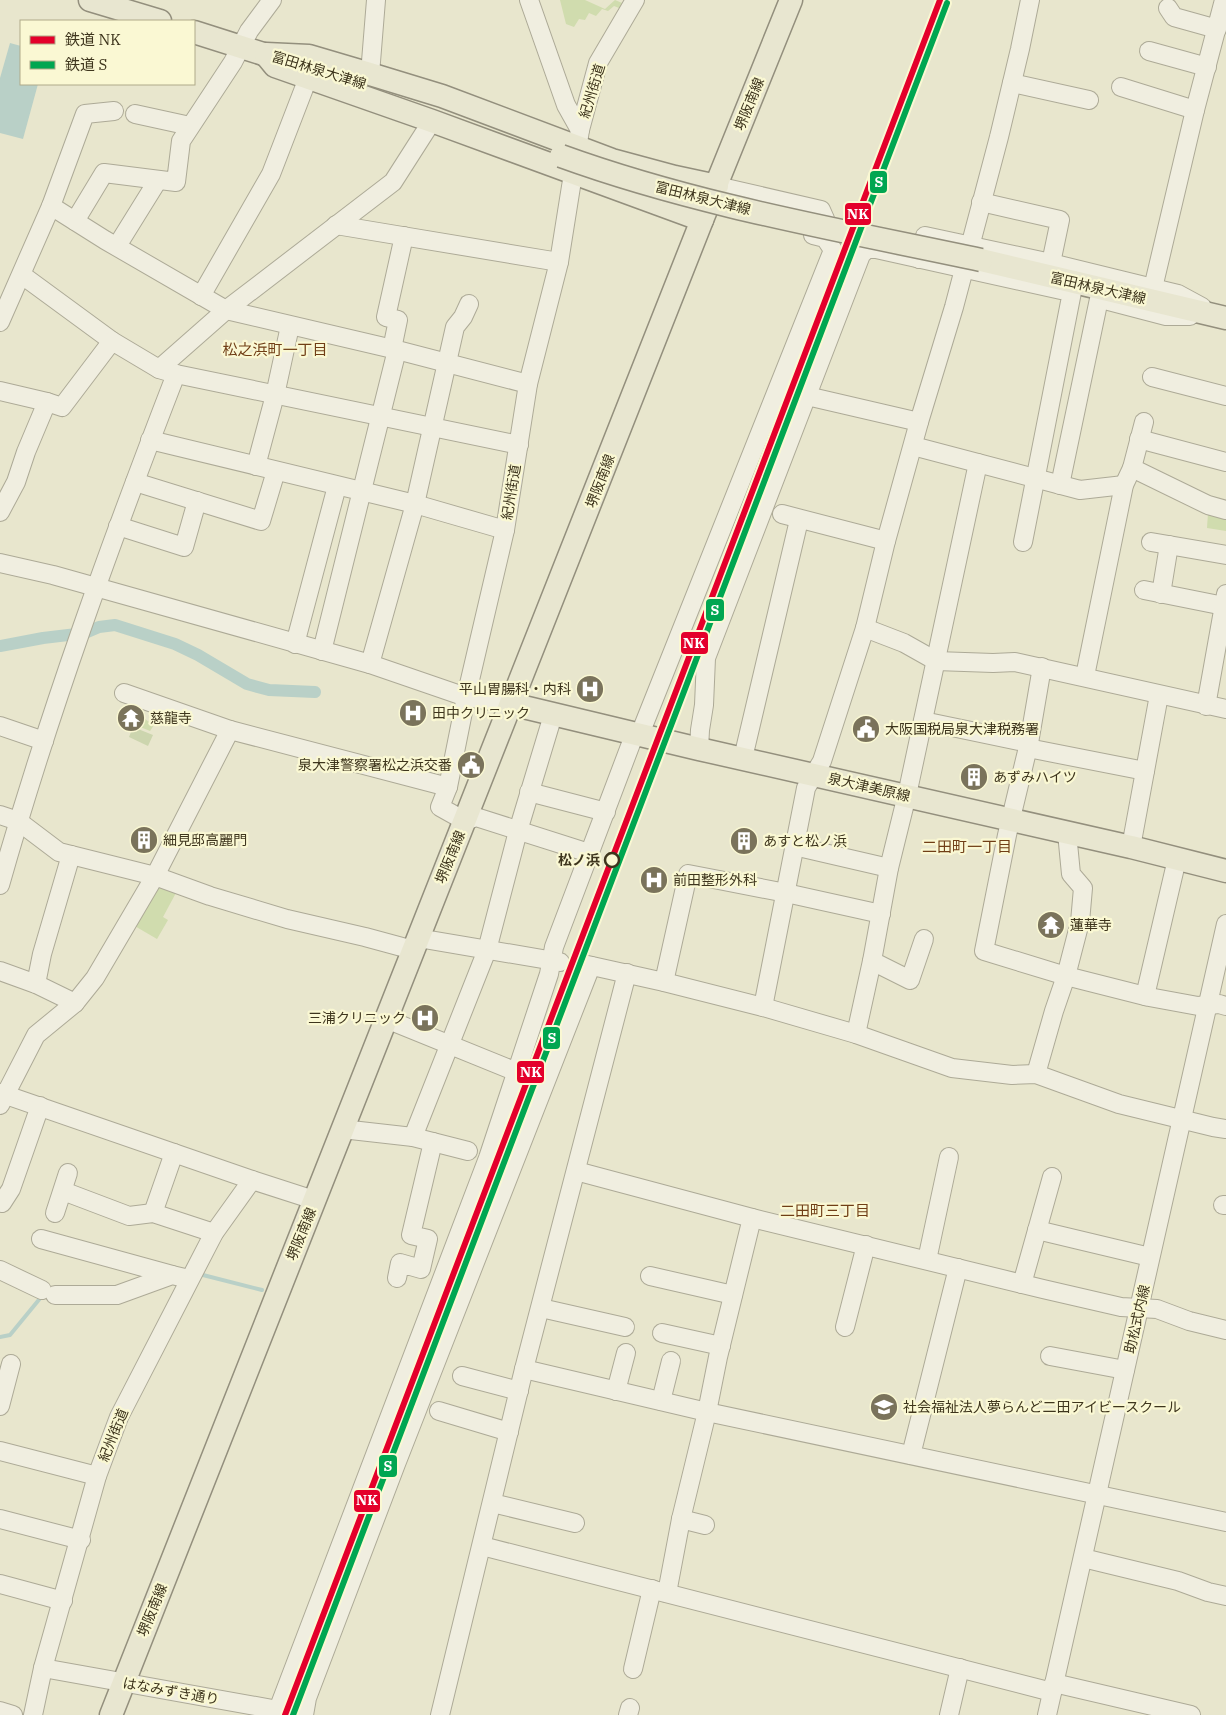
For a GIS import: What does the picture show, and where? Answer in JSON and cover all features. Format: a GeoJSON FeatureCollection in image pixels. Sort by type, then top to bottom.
{"type":"FeatureCollection","features":[{"type":"Feature","properties":{"kind":"main road"},"geometry":{"type":"LineString","coordinates":[[90,0],[157,20]]}},
{"type":"Feature","properties":{"kind":"main road","name":"堺阪南線"},"geometry":{"type":"LineString","coordinates":[[111,1715],[702,220],[791,0]]}},
{"type":"Feature","properties":{"kind":"main road","name":"富田林泉大津線"},"geometry":{"type":"LineString","coordinates":[[195,32],[374,87],[573,152],[587,166],[706,200],[971,258],[1223,317]]}},
{"type":"Feature","properties":{"kind":"main road"},"geometry":{"type":"LineString","coordinates":[[266,54],[309,56],[442,96],[573,152],[702,220]]}},
{"type":"Feature","properties":{"kind":"main road"},"geometry":{"type":"LineString","coordinates":[[266,54],[275,66],[432,121],[612,160],[717,186]]}},
{"type":"Feature","properties":{"kind":"main road","name":"泉大津美原線"},"geometry":{"type":"LineString","coordinates":[[511,704],[699,749],[907,795],[1010,821],[1131,847],[1226,871]]}},
{"type":"Feature","properties":{"kind":"street"},"geometry":{"type":"LineString","coordinates":[[75,221],[104,173],[176,182],[181,141],[249,32],[272,0]]}},
{"type":"Feature","properties":{"kind":"street"},"geometry":{"type":"LineString","coordinates":[[370,74],[376,0]]}},
{"type":"Feature","properties":{"kind":"street"},"geometry":{"type":"LineString","coordinates":[[529,0],[566,105],[573,152]]}},
{"type":"Feature","properties":{"kind":"street","name":"紀州街道"},"geometry":{"type":"LineString","coordinates":[[465,821],[440,807],[448,787],[466,697],[505,530],[528,384],[559,262],[573,152],[598,63],[635,0]]}},
{"type":"Feature","properties":{"kind":"street"},"geometry":{"type":"LineString","coordinates":[[762,1007],[806,788],[812,774],[822,761],[865,628],[912,446],[971,258],[981,202],[1012,83],[1030,0]]}},
{"type":"Feature","properties":{"kind":"street"},"geometry":{"type":"LineString","coordinates":[[1153,288],[1224,0]]}},
{"type":"Feature","properties":{"kind":"street"},"geometry":{"type":"LineString","coordinates":[[1168,8],[1174,17],[1216,29]]}},
{"type":"Feature","properties":{"kind":"street"},"geometry":{"type":"LineString","coordinates":[[1149,51],[1207,67]]}},
{"type":"Feature","properties":{"kind":"street"},"geometry":{"type":"LineString","coordinates":[[201,296],[271,174],[308,78]]}},
{"type":"Feature","properties":{"kind":"street"},"geometry":{"type":"LineString","coordinates":[[1012,83],[1080,95]]}},
{"type":"Feature","properties":{"kind":"street"},"geometry":{"type":"LineString","coordinates":[[1120,88],[1196,110]]}},
{"type":"Feature","properties":{"kind":"street"},"geometry":{"type":"LineString","coordinates":[[0,322],[22,276],[51,206],[85,114],[114,111]]}},
{"type":"Feature","properties":{"kind":"street"},"geometry":{"type":"LineString","coordinates":[[134,114],[190,126]]}},
{"type":"Feature","properties":{"kind":"street"},"geometry":{"type":"LineString","coordinates":[[0,885],[44,741],[96,588],[150,440],[167,372],[226,310],[393,182],[432,121]]}},
{"type":"Feature","properties":{"kind":"street"},"geometry":{"type":"LineString","coordinates":[[117,246],[158,180]]}},
{"type":"Feature","properties":{"kind":"street"},"geometry":{"type":"LineString","coordinates":[[717,186],[821,210],[825,219],[821,232],[813,235]]}},
{"type":"Feature","properties":{"kind":"street"},"geometry":{"type":"LineString","coordinates":[[981,202],[1060,220],[1050,263]]}},
{"type":"Feature","properties":{"kind":"street"},"geometry":{"type":"LineString","coordinates":[[51,206],[226,310],[528,384]]}},
{"type":"Feature","properties":{"kind":"street"},"geometry":{"type":"LineString","coordinates":[[277,1712],[489,1154],[556,961],[554,947],[637,734],[833,250],[825,238],[724,214],[702,220]]}},
{"type":"Feature","properties":{"kind":"street"},"geometry":{"type":"LineString","coordinates":[[336,225],[559,262]]}},
{"type":"Feature","properties":{"kind":"street"},"geometry":{"type":"LineString","coordinates":[[322,651],[381,416],[398,320],[386,317],[404,236]]}},
{"type":"Feature","properties":{"kind":"street"},"geometry":{"type":"LineString","coordinates":[[919,259],[925,236],[971,258],[1072,292],[1166,316],[1223,317]]}},
{"type":"Feature","properties":{"kind":"street"},"geometry":{"type":"LineString","coordinates":[[699,749],[704,705],[706,658],[861,255],[867,249],[919,259],[971,258],[1050,263],[1178,294],[1223,317]]}},
{"type":"Feature","properties":{"kind":"street"},"geometry":{"type":"LineString","coordinates":[[22,276],[112,341],[167,372],[519,445]]}},
{"type":"Feature","properties":{"kind":"street"},"geometry":{"type":"LineString","coordinates":[[1023,542],[1072,292]]}},
{"type":"Feature","properties":{"kind":"street"},"geometry":{"type":"LineString","coordinates":[[1060,485],[1099,299]]}},
{"type":"Feature","properties":{"kind":"street"},"geometry":{"type":"LineString","coordinates":[[370,664],[415,504],[455,327],[463,317],[469,304]]}},
{"type":"Feature","properties":{"kind":"street"},"geometry":{"type":"LineString","coordinates":[[256,466],[275,395],[290,326]]}},
{"type":"Feature","properties":{"kind":"street"},"geometry":{"type":"LineString","coordinates":[[0,391],[62,407],[112,341]]}},
{"type":"Feature","properties":{"kind":"street"},"geometry":{"type":"LineString","coordinates":[[1152,377],[1226,396]]}},
{"type":"Feature","properties":{"kind":"street"},"geometry":{"type":"LineString","coordinates":[[807,396],[919,422]]}},
{"type":"Feature","properties":{"kind":"street"},"geometry":{"type":"LineString","coordinates":[[0,512],[16,482],[26,452],[47,402]]}},
{"type":"Feature","properties":{"kind":"street"},"geometry":{"type":"LineString","coordinates":[[1085,676],[1124,486],[1132,468],[1142,431],[1226,462]]}},
{"type":"Feature","properties":{"kind":"street"},"geometry":{"type":"LineString","coordinates":[[150,440],[415,504],[505,530]]}},
{"type":"Feature","properties":{"kind":"street"},"geometry":{"type":"LineString","coordinates":[[912,446],[1080,490],[1124,486]]}},
{"type":"Feature","properties":{"kind":"street"},"geometry":{"type":"LineString","coordinates":[[856,1034],[889,868],[907,795],[978,463]]}},
{"type":"Feature","properties":{"kind":"street"},"geometry":{"type":"LineString","coordinates":[[1132,468],[1208,506],[1226,510]]}},
{"type":"Feature","properties":{"kind":"street"},"geometry":{"type":"LineString","coordinates":[[134,482],[261,521],[276,471]]}},
{"type":"Feature","properties":{"kind":"street"},"geometry":{"type":"LineString","coordinates":[[295,644],[336,486]]}},
{"type":"Feature","properties":{"kind":"street"},"geometry":{"type":"LineString","coordinates":[[118,526],[184,547],[197,502]]}},
{"type":"Feature","properties":{"kind":"street"},"geometry":{"type":"LineString","coordinates":[[782,514],[799,520],[886,541]]}},
{"type":"Feature","properties":{"kind":"street"},"geometry":{"type":"LineString","coordinates":[[743,758],[799,520]]}},
{"type":"Feature","properties":{"kind":"street"},"geometry":{"type":"LineString","coordinates":[[1150,542],[1226,554]]}},
{"type":"Feature","properties":{"kind":"street"},"geometry":{"type":"LineString","coordinates":[[1169,545],[1153,592],[1225,600],[1206,706]]}},
{"type":"Feature","properties":{"kind":"street"},"geometry":{"type":"LineString","coordinates":[[0,563],[370,664],[466,697],[511,704]]}},
{"type":"Feature","properties":{"kind":"street"},"geometry":{"type":"LineString","coordinates":[[865,628],[904,643],[936,661],[1015,662],[1085,676],[1159,695],[1226,709]]}},
{"type":"Feature","properties":{"kind":"street"},"geometry":{"type":"LineString","coordinates":[[1042,668],[1029,746],[1010,821],[984,951],[1066,976],[1145,996],[1198,1006],[1207,1007],[1219,1004],[1226,1006]]}},
{"type":"Feature","properties":{"kind":"street"},"geometry":{"type":"LineString","coordinates":[[124,693],[230,730],[448,787]]}},
{"type":"Feature","properties":{"kind":"street"},"geometry":{"type":"LineString","coordinates":[[1131,847],[1159,695]]}},
{"type":"Feature","properties":{"kind":"street"},"geometry":{"type":"LineString","coordinates":[[413,1137],[487,950],[518,830],[553,714]]}},
{"type":"Feature","properties":{"kind":"street"},"geometry":{"type":"LineString","coordinates":[[923,721],[1145,771]]}},
{"type":"Feature","properties":{"kind":"street"},"geometry":{"type":"LineString","coordinates":[[0,726],[44,741]]}},
{"type":"Feature","properties":{"kind":"street"},"geometry":{"type":"LineString","coordinates":[[230,730],[155,876],[95,978],[74,1004],[36,1035],[2,1098],[40,1106],[314,1200]]}},
{"type":"Feature","properties":{"kind":"street"},"geometry":{"type":"LineString","coordinates":[[529,792],[606,812]]}},
{"type":"Feature","properties":{"kind":"street"},"geometry":{"type":"LineString","coordinates":[[0,815],[18,821],[59,852],[155,876],[210,896],[287,919],[365,937],[416,944],[487,950],[556,961]]}},
{"type":"Feature","properties":{"kind":"street"},"geometry":{"type":"LineString","coordinates":[[465,821],[476,817],[590,853]]}},
{"type":"Feature","properties":{"kind":"street"},"geometry":{"type":"LineString","coordinates":[[1036,1074],[1066,976],[1080,922],[1083,888],[1071,874],[1067,833]]}},
{"type":"Feature","properties":{"kind":"street"},"geometry":{"type":"LineString","coordinates":[[794,846],[889,868]]}},
{"type":"Feature","properties":{"kind":"street"},"geometry":{"type":"LineString","coordinates":[[36,984],[42,954],[71,855]]}},
{"type":"Feature","properties":{"kind":"street"},"geometry":{"type":"LineString","coordinates":[[1145,996],[1177,859]]}},
{"type":"Feature","properties":{"kind":"street"},"geometry":{"type":"LineString","coordinates":[[664,982],[688,874],[881,914]]}},
{"type":"Feature","properties":{"kind":"street","name":"助松式内線"},"geometry":{"type":"LineString","coordinates":[[1047,1715],[1226,924]]}},
{"type":"Feature","properties":{"kind":"street"},"geometry":{"type":"LineString","coordinates":[[872,961],[910,980],[924,939]]}},
{"type":"Feature","properties":{"kind":"street"},"geometry":{"type":"LineString","coordinates":[[304,1715],[307,1698],[389,1482],[515,1163],[587,965],[627,973],[762,1007],[856,1034],[952,1068],[1012,1075],[1036,1074],[1119,1104],[1226,1129]]}},
{"type":"Feature","properties":{"kind":"street"},"geometry":{"type":"LineString","coordinates":[[0,971],[36,984],[74,1004]]}},
{"type":"Feature","properties":{"kind":"street"},"geometry":{"type":"LineString","coordinates":[[440,1715],[524,1369],[627,973]]}},
{"type":"Feature","properties":{"kind":"street"},"geometry":{"type":"LineString","coordinates":[[386,1019],[517,1072]]}},
{"type":"Feature","properties":{"kind":"street"},"geometry":{"type":"LineString","coordinates":[[0,1202],[2,1203],[12,1189],[40,1106]]}},
{"type":"Feature","properties":{"kind":"street"},"geometry":{"type":"LineString","coordinates":[[342,1129],[413,1137],[468,1151]]}},
{"type":"Feature","properties":{"kind":"street"},"geometry":{"type":"LineString","coordinates":[[397,1278],[400,1263],[422,1269],[428,1239],[411,1235],[433,1142]]}},
{"type":"Feature","properties":{"kind":"street"},"geometry":{"type":"LineString","coordinates":[[153,1213],[174,1153]]}},
{"type":"Feature","properties":{"kind":"street"},"geometry":{"type":"LineString","coordinates":[[489,1154],[515,1163]]}},
{"type":"Feature","properties":{"kind":"street"},"geometry":{"type":"LineString","coordinates":[[927,1260],[949,1157]]}},
{"type":"Feature","properties":{"kind":"street"},"geometry":{"type":"LineString","coordinates":[[576,1171],[752,1218],[1022,1284],[1121,1307],[1157,1309],[1189,1321],[1226,1330]]}},
{"type":"Feature","properties":{"kind":"street"},"geometry":{"type":"LineString","coordinates":[[55,1213],[68,1173]]}},
{"type":"Feature","properties":{"kind":"street"},"geometry":{"type":"LineString","coordinates":[[1022,1284],[1052,1176]]}},
{"type":"Feature","properties":{"kind":"street","name":"紀州街道"},"geometry":{"type":"LineString","coordinates":[[33,1715],[44,1668],[97,1476],[119,1417],[181,1277],[252,1180]]}},
{"type":"Feature","properties":{"kind":"street"},"geometry":{"type":"LineString","coordinates":[[63,1190],[129,1216],[153,1213],[214,1233]]}},
{"type":"Feature","properties":{"kind":"street"},"geometry":{"type":"LineString","coordinates":[[633,1669],[681,1519],[708,1412],[720,1346],[752,1218]]}},
{"type":"Feature","properties":{"kind":"street"},"geometry":{"type":"LineString","coordinates":[[1037,1230],[1150,1257]]}},
{"type":"Feature","properties":{"kind":"street"},"geometry":{"type":"LineString","coordinates":[[41,1239],[181,1277]]}},
{"type":"Feature","properties":{"kind":"street"},"geometry":{"type":"LineString","coordinates":[[845,1328],[866,1245]]}},
{"type":"Feature","properties":{"kind":"street"},"geometry":{"type":"LineString","coordinates":[[911,1455],[958,1268]]}},
{"type":"Feature","properties":{"kind":"street"},"geometry":{"type":"LineString","coordinates":[[0,1270],[48,1292],[118,1295],[181,1277]]}},
{"type":"Feature","properties":{"kind":"street"},"geometry":{"type":"LineString","coordinates":[[650,1276],[733,1295]]}},
{"type":"Feature","properties":{"kind":"street"},"geometry":{"type":"LineString","coordinates":[[541,1308],[625,1327]]}},
{"type":"Feature","properties":{"kind":"street"},"geometry":{"type":"LineString","coordinates":[[662,1333],[720,1346]]}},
{"type":"Feature","properties":{"kind":"street"},"geometry":{"type":"LineString","coordinates":[[616,1391],[626,1353]]}},
{"type":"Feature","properties":{"kind":"street"},"geometry":{"type":"LineString","coordinates":[[1050,1356],[1125,1370]]}},
{"type":"Feature","properties":{"kind":"street"},"geometry":{"type":"LineString","coordinates":[[661,1401],[671,1361]]}},
{"type":"Feature","properties":{"kind":"street"},"geometry":{"type":"LineString","coordinates":[[0,1406],[3,1383],[12,1364]]}},
{"type":"Feature","properties":{"kind":"street"},"geometry":{"type":"LineString","coordinates":[[524,1369],[708,1412],[1226,1522]]}},
{"type":"Feature","properties":{"kind":"street"},"geometry":{"type":"LineString","coordinates":[[462,1376],[519,1392]]}},
{"type":"Feature","properties":{"kind":"street"},"geometry":{"type":"LineString","coordinates":[[439,1411],[509,1432]]}},
{"type":"Feature","properties":{"kind":"street"},"geometry":{"type":"LineString","coordinates":[[0,1450],[97,1476]]}},
{"type":"Feature","properties":{"kind":"street"},"geometry":{"type":"LineString","coordinates":[[492,1503],[575,1523]]}},
{"type":"Feature","properties":{"kind":"street"},"geometry":{"type":"LineString","coordinates":[[0,1519],[80,1540]]}},
{"type":"Feature","properties":{"kind":"street"},"geometry":{"type":"LineString","coordinates":[[681,1519],[704,1525]]}},
{"type":"Feature","properties":{"kind":"street"},"geometry":{"type":"LineString","coordinates":[[482,1546],[960,1668],[1191,1715]]}},
{"type":"Feature","properties":{"kind":"street"},"geometry":{"type":"LineString","coordinates":[[1083,1558],[1178,1581],[1208,1592],[1226,1596]]}},
{"type":"Feature","properties":{"kind":"street"},"geometry":{"type":"LineString","coordinates":[[0,1586],[63,1601]]}},
{"type":"Feature","properties":{"kind":"street","name":"はなみずき通り"},"geometry":{"type":"LineString","coordinates":[[44,1668],[299,1715]]}},
{"type":"Feature","properties":{"kind":"street"},"geometry":{"type":"LineString","coordinates":[[949,1715],[960,1668]]}},
{"type":"Feature","properties":{"kind":"street"},"geometry":{"type":"LineString","coordinates":[[0,1711],[13,1715]]}},
{"type":"Feature","properties":{"kind":"green space"},"geometry":{"type":"Polygon","coordinates":[[[560,0],[585,0],[605,9],[615,0],[627,5],[624,10],[614,6],[608,11],[602,9],[596,16],[589,13],[585,20],[579,19],[574,27],[566,24],[560,0]]]}},
{"type":"Feature","properties":{"kind":"green space"},"geometry":{"type":"Polygon","coordinates":[[[1208,513],[1226,516],[1226,531],[1207,528],[1208,513]]]}},
{"type":"Feature","properties":{"kind":"green space"},"geometry":{"type":"Polygon","coordinates":[[[131,708],[154,725],[150,731],[128,722],[132,713],[131,708]]]}},
{"type":"Feature","properties":{"kind":"green space"},"geometry":{"type":"Polygon","coordinates":[[[133,727],[153,735],[148,746],[129,737],[133,727]]]}},
{"type":"Feature","properties":{"kind":"green space"},"geometry":{"type":"Polygon","coordinates":[[[155,884],[177,891],[163,917],[168,920],[157,939],[133,925],[155,884]]]}},
{"type":"Feature","properties":{"kind":"shaded area"},"geometry":{"type":"Polygon","coordinates":[[[10,43],[20,46],[20,85],[38,85],[23,139],[0,133],[0,78],[10,43]]]}},
{"type":"Feature","properties":{"kind":"waterway"},"geometry":{"type":"LineString","coordinates":[[0,646],[85,633],[99,627],[115,625],[175,644],[198,655],[247,684],[269,690],[315,692]]}},
{"type":"Feature","properties":{"kind":"waterway"},"geometry":{"type":"LineString","coordinates":[[199,1274],[262,1290]]}},
{"type":"Feature","properties":{"kind":"waterway"},"geometry":{"type":"LineString","coordinates":[[0,1337],[10,1335],[42,1296]]}},
{"type":"Feature","properties":{"kind":"rail line","name":"NK"},"geometry":{"type":"LineString","coordinates":[[285,1715],[940,0]]}},
{"type":"Feature","properties":{"kind":"rail line","name":"S"},"geometry":{"type":"LineString","coordinates":[[293,1715],[947,3]]}},
{"type":"Feature","properties":{"kind":"place","name":"平山胃腸科・内科"},"geometry":{"type":"Point","coordinates":[590,689]}},
{"type":"Feature","properties":{"kind":"place","name":"田中クリニック"},"geometry":{"type":"Point","coordinates":[413,713]}},
{"type":"Feature","properties":{"kind":"place","name":"慈龍寺"},"geometry":{"type":"Point","coordinates":[131,718]}},
{"type":"Feature","properties":{"kind":"place","name":"大阪国税局泉大津税務署"},"geometry":{"type":"Point","coordinates":[866,729]}},
{"type":"Feature","properties":{"kind":"place","name":"泉大津警察署松之浜交番"},"geometry":{"type":"Point","coordinates":[471,765]}},
{"type":"Feature","properties":{"kind":"place","name":"あずみハイツ"},"geometry":{"type":"Point","coordinates":[974,777]}},
{"type":"Feature","properties":{"kind":"place","name":"細見邸高麗門"},"geometry":{"type":"Point","coordinates":[144,840]}},
{"type":"Feature","properties":{"kind":"place","name":"あすと松ノ浜"},"geometry":{"type":"Point","coordinates":[744,841]}},
{"type":"Feature","properties":{"kind":"place","name":"松ノ浜"},"geometry":{"type":"Point","coordinates":[612,860]}},
{"type":"Feature","properties":{"kind":"place","name":"前田整形外科"},"geometry":{"type":"Point","coordinates":[654,880]}},
{"type":"Feature","properties":{"kind":"place","name":"蓮華寺"},"geometry":{"type":"Point","coordinates":[1051,925]}},
{"type":"Feature","properties":{"kind":"place","name":"三浦クリニック"},"geometry":{"type":"Point","coordinates":[425,1018]}},
{"type":"Feature","properties":{"kind":"place","name":"社会福祉法人夢らんど二田アイビースクール"},"geometry":{"type":"Point","coordinates":[884,1407]}},
{"type":"Feature","properties":{"kind":"district","name":"松之浜町一丁目"},"geometry":{"type":"Point","coordinates":[275,350]}},
{"type":"Feature","properties":{"kind":"district","name":"二田町一丁目"},"geometry":{"type":"Point","coordinates":[967,847]}},
{"type":"Feature","properties":{"kind":"district","name":"二田町三丁目"},"geometry":{"type":"Point","coordinates":[825,1211]}}]}
